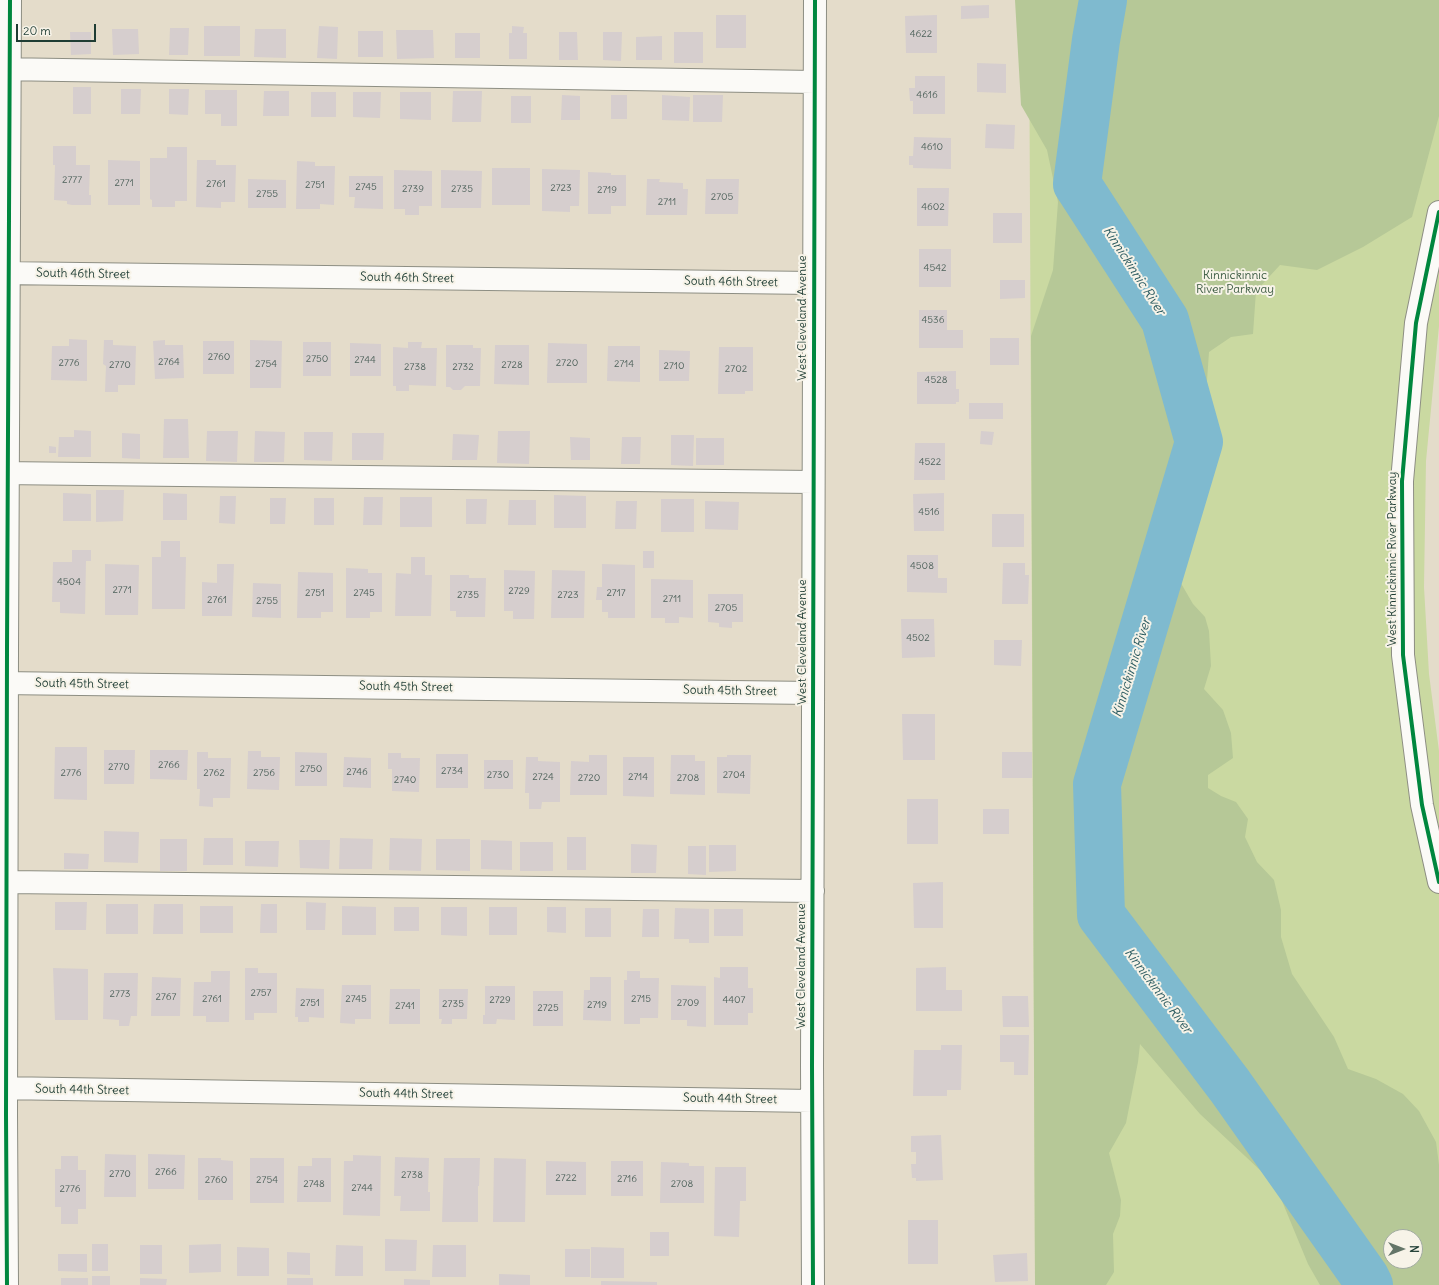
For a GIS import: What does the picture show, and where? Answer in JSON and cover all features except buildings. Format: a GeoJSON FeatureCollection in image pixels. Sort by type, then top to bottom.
{"type":"FeatureCollection","features":[{"type":"Feature","properties":{"kind":"street"},"geometry":{"type":"LineString","coordinates":[[7,1285],[3,1088],[7,882],[3,683],[5,69],[10,0]]}},
{"type":"Feature","properties":{"kind":"street","name":"West Cleveland Avenue"},"geometry":{"type":"LineString","coordinates":[[813,1285],[812,1101],[815,0]]}},
{"type":"Feature","properties":{"kind":"street"},"geometry":{"type":"LineString","coordinates":[[5,69],[814,82]]}},
{"type":"Feature","properties":{"kind":"street","name":"West Kinnickinnic River Parkway"},"geometry":{"type":"LineString","coordinates":[[1439,212],[1416,323],[1402,481],[1403,655],[1422,805],[1439,882]]}},
{"type":"Feature","properties":{"kind":"street","name":"South 46th Street"},"geometry":{"type":"LineString","coordinates":[[5,273],[814,283]]}},
{"type":"Feature","properties":{"kind":"street"},"geometry":{"type":"LineString","coordinates":[[4,473],[813,482]]}},
{"type":"Feature","properties":{"kind":"street","name":"South 45th Street"},"geometry":{"type":"LineString","coordinates":[[3,683],[813,692]]}},
{"type":"Feature","properties":{"kind":"street"},"geometry":{"type":"LineString","coordinates":[[7,882],[813,890]]}},
{"type":"Feature","properties":{"kind":"street","name":"South 44th Street"},"geometry":{"type":"LineString","coordinates":[[3,1088],[812,1101]]}},
{"type":"Feature","properties":{"kind":"green space","name":"Kinnickinnic River Parkway"},"geometry":{"type":"Polygon","coordinates":[[[1015,0],[1439,0],[1439,116],[1412,217],[1363,247],[1317,270],[1280,265],[1256,291],[1253,334],[1231,337],[1209,352],[1205,409],[1188,456],[1187,523],[1175,573],[1193,604],[1205,617],[1209,631],[1211,666],[1204,689],[1223,710],[1231,733],[1233,758],[1208,775],[1208,788],[1221,796],[1236,802],[1248,819],[1245,837],[1257,862],[1274,880],[1281,910],[1281,937],[1292,974],[1334,1037],[1348,1069],[1376,1079],[1403,1094],[1419,1111],[1436,1142],[1439,1165],[1439,1285],[1320,1285],[1308,1264],[1275,1184],[1200,1114],[1140,1044],[1126,1123],[1109,1153],[1121,1200],[1120,1216],[1113,1234],[1114,1272],[1106,1285],[1035,1285],[1031,336],[1053,270],[1058,202],[1047,150],[1021,105],[1015,0]]]}},
{"type":"Feature","properties":{"kind":"green space","name":"Kinnickinnic River Parkway"},"geometry":{"type":"Polygon","coordinates":[[[1029,0],[1439,0],[1439,326],[1426,461],[1424,587],[1429,674],[1439,751],[1439,1285],[1035,1285],[1029,0]]]}},
{"type":"Feature","properties":{"kind":"waterway","name":"Kinnickinnic River"},"geometry":{"type":"LineString","coordinates":[[1103,0],[1096,40],[1077,184],[1165,320],[1199,442],[1097,784],[1101,915],[1230,1086],[1365,1277],[1369,1285]]}},
{"type":"Feature","properties":{"kind":"cycle path"},"geometry":{"type":"LineString","coordinates":[[7,1285],[7,648],[10,0]]}},
{"type":"Feature","properties":{"kind":"cycle path"},"geometry":{"type":"LineString","coordinates":[[813,1285],[812,1064],[815,0]]}},
{"type":"Feature","properties":{"kind":"cycle path"},"geometry":{"type":"LineString","coordinates":[[1439,212],[1416,323],[1402,481],[1403,655],[1422,805],[1439,882]]}}]}
